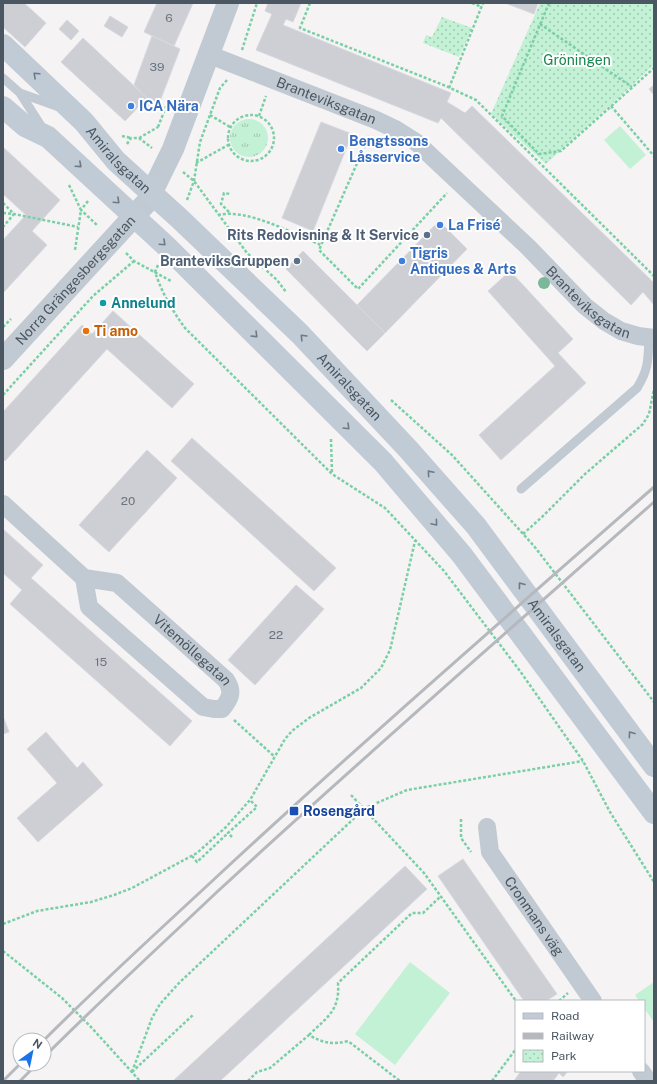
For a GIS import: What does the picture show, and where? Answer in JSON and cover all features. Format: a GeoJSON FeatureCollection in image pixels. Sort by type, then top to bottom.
{"type":"FeatureCollection","features":[{"type":"Feature","properties":{"kind":"main road","name":"Amiralsgatan"},"geometry":{"type":"LineString","coordinates":[[3,45],[74,112],[116,161],[145,204],[383,462],[462,555],[654,812]]}},
{"type":"Feature","properties":{"kind":"main road","name":"Amiralsgatan"},"geometry":{"type":"LineString","coordinates":[[3,108],[25,126],[48,137],[145,204],[300,334],[408,448],[476,526],[654,766]]}},
{"type":"Feature","properties":{"kind":"street","name":"Norra Grängesbergsgatan"},"geometry":{"type":"LineString","coordinates":[[3,359],[145,204],[173,149],[210,55],[228,3]]}},
{"type":"Feature","properties":{"kind":"street","name":"Branteviksgatan"},"geometry":{"type":"LineString","coordinates":[[210,55],[376,120],[397,130],[416,142],[528,247],[585,306],[604,321],[621,331],[652,338]]}},
{"type":"Feature","properties":{"kind":"street"},"geometry":{"type":"LineString","coordinates":[[3,504],[84,578]]}},
{"type":"Feature","properties":{"kind":"street","name":"Vitemöllegatan"},"geometry":{"type":"LineString","coordinates":[[84,578],[117,583],[226,680],[231,688],[231,694],[229,700],[222,709],[214,710],[203,707],[89,606],[84,578]]}},
{"type":"Feature","properties":{"kind":"street","name":"Cronmans väg"},"geometry":{"type":"LineString","coordinates":[[487,826],[490,852],[592,1000]]}},
{"type":"Feature","properties":{"kind":"street"},"geometry":{"type":"LineString","coordinates":[[642,1072],[648,1081]]}},
{"type":"Feature","properties":{"kind":"lane"},"geometry":{"type":"LineString","coordinates":[[3,78],[20,93],[48,137]]}},
{"type":"Feature","properties":{"kind":"lane"},"geometry":{"type":"LineString","coordinates":[[20,93],[74,112]]}},
{"type":"Feature","properties":{"kind":"lane"},"geometry":{"type":"LineString","coordinates":[[521,489],[637,388],[645,375],[652,338]]}},
{"type":"Feature","properties":{"kind":"path"},"geometry":{"type":"LineString","coordinates":[[194,181],[200,142],[220,88],[232,74],[245,44],[250,20],[257,3]]}},
{"type":"Feature","properties":{"kind":"path"},"geometry":{"type":"LineString","coordinates":[[310,3],[300,28],[476,100],[654,276]]}},
{"type":"Feature","properties":{"kind":"path"},"geometry":{"type":"LineString","coordinates":[[472,3],[482,7]]}},
{"type":"Feature","properties":{"kind":"path"},"geometry":{"type":"LineString","coordinates":[[449,88],[483,3]]}},
{"type":"Feature","properties":{"kind":"path"},"geometry":{"type":"LineString","coordinates":[[549,3],[502,116],[539,154],[560,150],[654,68]]}},
{"type":"Feature","properties":{"kind":"path"},"geometry":{"type":"LineString","coordinates":[[540,24],[632,87]]}},
{"type":"Feature","properties":{"kind":"path"},"geometry":{"type":"LineString","coordinates":[[611,106],[654,156]]}},
{"type":"Feature","properties":{"kind":"path"},"geometry":{"type":"LineString","coordinates":[[210,115],[230,127]]}},
{"type":"Feature","properties":{"kind":"path"},"geometry":{"type":"LineString","coordinates":[[253,115],[260,116],[270,126],[274,139],[272,146],[264,157],[250,161],[236,156],[228,145],[228,132],[230,127],[240,117],[253,115]]}},
{"type":"Feature","properties":{"kind":"path"},"geometry":{"type":"LineString","coordinates":[[376,120],[320,250],[358,289],[458,182]]}},
{"type":"Feature","properties":{"kind":"path"},"geometry":{"type":"LineString","coordinates":[[139,138],[158,127]]}},
{"type":"Feature","properties":{"kind":"path"},"geometry":{"type":"LineString","coordinates":[[196,163],[228,145]]}},
{"type":"Feature","properties":{"kind":"path"},"geometry":{"type":"LineString","coordinates":[[66,178],[81,210],[75,253]]}},
{"type":"Feature","properties":{"kind":"path"},"geometry":{"type":"LineString","coordinates":[[230,194],[224,193],[221,204],[229,212],[255,219],[322,245]]}},
{"type":"Feature","properties":{"kind":"path"},"geometry":{"type":"LineString","coordinates":[[3,203],[14,214]]}},
{"type":"Feature","properties":{"kind":"path"},"geometry":{"type":"LineString","coordinates":[[218,215],[229,212]]}},
{"type":"Feature","properties":{"kind":"path"},"geometry":{"type":"LineString","coordinates":[[3,213],[78,227]]}},
{"type":"Feature","properties":{"kind":"path"},"geometry":{"type":"LineString","coordinates":[[3,227],[14,214]]}},
{"type":"Feature","properties":{"kind":"path"},"geometry":{"type":"LineString","coordinates":[[3,395],[93,296],[134,261],[155,272],[160,288],[169,306],[185,328],[332,474],[385,508],[444,571],[515,664],[583,761],[610,812],[654,882]]}},
{"type":"Feature","properties":{"kind":"path"},"geometry":{"type":"LineString","coordinates":[[523,534],[542,517],[584,474],[643,424],[649,414],[654,389]]}},
{"type":"Feature","properties":{"kind":"path"},"geometry":{"type":"LineString","coordinates":[[3,924],[37,911],[91,902],[132,888],[192,856],[226,827],[250,800],[286,739],[300,723],[361,688],[381,668],[390,650],[415,540]]}},
{"type":"Feature","properties":{"kind":"path"},"geometry":{"type":"LineString","coordinates":[[222,709],[275,757]]}},
{"type":"Feature","properties":{"kind":"path"},"geometry":{"type":"LineString","coordinates":[[132,1072],[152,1018],[160,1004],[179,982],[364,809],[407,790],[583,761]]}},
{"type":"Feature","properties":{"kind":"path"},"geometry":{"type":"LineString","coordinates":[[351,795],[424,873],[515,1000]]}},
{"type":"Feature","properties":{"kind":"path"},"geometry":{"type":"LineString","coordinates":[[192,856],[197,862],[257,807],[250,800]]}},
{"type":"Feature","properties":{"kind":"path"},"geometry":{"type":"LineString","coordinates":[[228,833],[232,837]]}},
{"type":"Feature","properties":{"kind":"path"},"geometry":{"type":"LineString","coordinates":[[248,1081],[257,1072],[270,1068],[309,1035],[335,1008],[339,996],[338,983],[412,913],[423,913],[441,896]]}},
{"type":"Feature","properties":{"kind":"path"},"geometry":{"type":"LineString","coordinates":[[3,951],[62,998],[91,1027],[140,1081]]}},
{"type":"Feature","properties":{"kind":"path"},"geometry":{"type":"LineString","coordinates":[[560,1000],[568,993]]}},
{"type":"Feature","properties":{"kind":"path"},"geometry":{"type":"LineString","coordinates":[[132,1072],[194,1014]]}},
{"type":"Feature","properties":{"kind":"path"},"geometry":{"type":"LineString","coordinates":[[309,1035],[319,1041],[334,1044],[348,1041],[400,1081]]}},
{"type":"Feature","properties":{"kind":"path"},"geometry":{"type":"LineString","coordinates":[[492,1081],[515,1050]]}},
{"type":"Feature","properties":{"kind":"green space","name":"Gröningen"},"geometry":{"type":"Polygon","coordinates":[[[540,3],[654,3],[654,65],[546,164],[491,114],[540,3]]]}},
{"type":"Feature","properties":{"kind":"green space"},"geometry":{"type":"Polygon","coordinates":[[[442,17],[472,28],[459,57],[423,43],[426,35],[432,37],[442,17]]]}},
{"type":"Feature","properties":{"kind":"green space"},"geometry":{"type":"Polygon","coordinates":[[[249,119],[262,125],[268,138],[262,151],[249,157],[236,151],[230,138],[236,125],[249,119]]]}},
{"type":"Feature","properties":{"kind":"green space"},"geometry":{"type":"Polygon","coordinates":[[[620,126],[646,155],[630,169],[604,140],[620,126]]]}},
{"type":"Feature","properties":{"kind":"green space"},"geometry":{"type":"Polygon","coordinates":[[[410,962],[450,993],[395,1065],[355,1034],[410,962]]]}},
{"type":"Feature","properties":{"kind":"green space"},"geometry":{"type":"Polygon","coordinates":[[[654,982],[654,1022],[645,1009],[645,1000],[638,1000],[635,995],[654,982]]]}},
{"type":"Feature","properties":{"kind":"building"},"geometry":{"type":"Polygon","coordinates":[[[3,3],[24,3],[46,23],[25,47],[3,27],[3,3]]]}},
{"type":"Feature","properties":{"kind":"building"},"geometry":{"type":"Polygon","coordinates":[[[157,3],[193,3],[174,46],[144,32],[157,3]]]}},
{"type":"Feature","properties":{"kind":"building"},"geometry":{"type":"Polygon","coordinates":[[[268,3],[301,3],[293,22],[286,19],[283,25],[451,93],[447,102],[465,113],[472,106],[654,283],[654,305],[643,292],[631,305],[441,118],[438,123],[256,50],[272,14],[265,11],[268,3]]]}},
{"type":"Feature","properties":{"kind":"building"},"geometry":{"type":"Polygon","coordinates":[[[505,3],[538,3],[534,14],[505,3]]]}},
{"type":"Feature","properties":{"kind":"building"},"geometry":{"type":"Polygon","coordinates":[[[110,16],[128,27],[122,37],[104,26],[110,16]]]}},
{"type":"Feature","properties":{"kind":"building"},"geometry":{"type":"Polygon","coordinates":[[[67,20],[79,31],[71,40],[59,29],[67,20]]]}},
{"type":"Feature","properties":{"kind":"building"},"geometry":{"type":"Polygon","coordinates":[[[152,36],[180,49],[157,109],[142,103],[147,98],[134,85],[152,36]]]}},
{"type":"Feature","properties":{"kind":"building"},"geometry":{"type":"Polygon","coordinates":[[[83,38],[147,98],[125,121],[61,62],[83,38]]]}},
{"type":"Feature","properties":{"kind":"building"},"geometry":{"type":"Polygon","coordinates":[[[654,85],[654,95],[649,89],[654,85]]]}},
{"type":"Feature","properties":{"kind":"building"},"geometry":{"type":"Polygon","coordinates":[[[321,122],[352,134],[313,231],[282,218],[321,122]]]}},
{"type":"Feature","properties":{"kind":"building"},"geometry":{"type":"Polygon","coordinates":[[[3,147],[60,200],[32,231],[47,245],[3,293],[3,240],[26,215],[3,194],[3,147]]]}},
{"type":"Feature","properties":{"kind":"building"},"geometry":{"type":"Polygon","coordinates":[[[439,221],[467,249],[385,333],[357,305],[439,221]]]}},
{"type":"Feature","properties":{"kind":"building"},"geometry":{"type":"Polygon","coordinates":[[[303,251],[385,333],[367,351],[286,269],[303,251]]]}},
{"type":"Feature","properties":{"kind":"building"},"geometry":{"type":"Polygon","coordinates":[[[510,271],[573,339],[558,353],[586,383],[501,460],[479,435],[555,366],[488,291],[510,271]]]}},
{"type":"Feature","properties":{"kind":"building"},"geometry":{"type":"Polygon","coordinates":[[[113,311],[194,384],[172,408],[107,349],[5,461],[3,459],[3,412],[82,325],[92,334],[113,311]]]}},
{"type":"Feature","properties":{"kind":"building"},"geometry":{"type":"Polygon","coordinates":[[[192,438],[336,568],[314,591],[171,461],[192,438]]]}},
{"type":"Feature","properties":{"kind":"building"},"geometry":{"type":"Polygon","coordinates":[[[147,450],[177,478],[109,552],[79,525],[147,450]]]}},
{"type":"Feature","properties":{"kind":"building"},"geometry":{"type":"Polygon","coordinates":[[[3,529],[43,565],[31,578],[192,721],[170,746],[10,604],[22,590],[3,573],[3,529]]]}},
{"type":"Feature","properties":{"kind":"building"},"geometry":{"type":"Polygon","coordinates":[[[296,585],[324,609],[255,685],[228,660],[296,585]]]}},
{"type":"Feature","properties":{"kind":"building"},"geometry":{"type":"Polygon","coordinates":[[[3,716],[9,732],[3,734],[3,716]]]}},
{"type":"Feature","properties":{"kind":"building"},"geometry":{"type":"Polygon","coordinates":[[[46,732],[77,768],[83,762],[103,785],[38,842],[17,818],[57,783],[27,749],[46,732]]]}},
{"type":"Feature","properties":{"kind":"building"},"geometry":{"type":"Polygon","coordinates":[[[463,859],[557,994],[548,1000],[523,1000],[438,876],[463,859]]]}},
{"type":"Feature","properties":{"kind":"building"},"geometry":{"type":"Polygon","coordinates":[[[405,866],[427,889],[328,981],[220,1081],[173,1081],[405,866]]]}},
{"type":"Feature","properties":{"kind":"building"},"geometry":{"type":"Polygon","coordinates":[[[520,1072],[567,1072],[563,1077],[559,1073],[553,1081],[514,1081],[520,1072]]]}},
{"type":"Feature","properties":{"kind":"railway"},"geometry":{"type":"LineString","coordinates":[[52,1032],[126,961],[319,783],[654,487]]}},
{"type":"Feature","properties":{"kind":"railway"},"geometry":{"type":"LineString","coordinates":[[52,1049],[218,891],[435,695],[654,502]]}},
{"type":"Feature","properties":{"kind":"railway"},"geometry":{"type":"LineString","coordinates":[[3,1081],[12,1072]]}},
{"type":"Feature","properties":{"kind":"railway"},"geometry":{"type":"LineString","coordinates":[[20,1081],[29,1072]]}},
{"type":"Feature","properties":{"kind":"place","name":"ICA Nära"},"geometry":{"type":"Point","coordinates":[131,106]}},
{"type":"Feature","properties":{"kind":"place","name":"Bengtssons Låsservice"},"geometry":{"type":"Point","coordinates":[341,149]}},
{"type":"Feature","properties":{"kind":"place","name":"La Frisé"},"geometry":{"type":"Point","coordinates":[440,225]}},
{"type":"Feature","properties":{"kind":"place","name":"Rits Redovisning & It Service"},"geometry":{"type":"Point","coordinates":[427,235]}},
{"type":"Feature","properties":{"kind":"place","name":"BranteviksGruppen"},"geometry":{"type":"Point","coordinates":[297,261]}},
{"type":"Feature","properties":{"kind":"place","name":"Tigris Antiques & Arts"},"geometry":{"type":"Point","coordinates":[402,261]}},
{"type":"Feature","properties":{"kind":"place","name":"Annelund"},"geometry":{"type":"Point","coordinates":[103,303]}},
{"type":"Feature","properties":{"kind":"place","name":"Ti amo"},"geometry":{"type":"Point","coordinates":[86,331]}},
{"type":"Feature","properties":{"kind":"place","name":"Rosengård"},"geometry":{"type":"Point","coordinates":[294,811]}}]}
